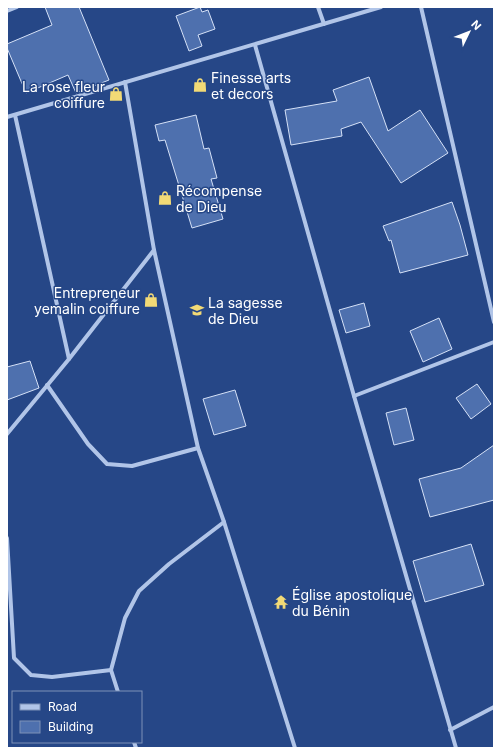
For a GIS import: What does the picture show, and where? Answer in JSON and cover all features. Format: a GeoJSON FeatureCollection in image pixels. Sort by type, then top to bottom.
{"type":"FeatureCollection","features":[{"type":"Feature","properties":{"kind":"street"},"geometry":{"type":"LineString","coordinates":[[7,12],[17,7]]}},
{"type":"Feature","properties":{"kind":"street"},"geometry":{"type":"LineString","coordinates":[[318,7],[324,24]]}},
{"type":"Feature","properties":{"kind":"street"},"geometry":{"type":"LineString","coordinates":[[7,117],[381,7]]}},
{"type":"Feature","properties":{"kind":"street"},"geometry":{"type":"LineString","coordinates":[[421,7],[494,322]]}},
{"type":"Feature","properties":{"kind":"street"},"geometry":{"type":"LineString","coordinates":[[254,44],[456,748]]}},
{"type":"Feature","properties":{"kind":"street"},"geometry":{"type":"LineString","coordinates":[[125,82],[154,250],[198,448],[224,522],[295,748]]}},
{"type":"Feature","properties":{"kind":"street"},"geometry":{"type":"LineString","coordinates":[[15,115],[69,360]]}},
{"type":"Feature","properties":{"kind":"street"},"geometry":{"type":"LineString","coordinates":[[7,434],[69,360],[154,250]]}},
{"type":"Feature","properties":{"kind":"street"},"geometry":{"type":"LineString","coordinates":[[354,396],[494,342]]}},
{"type":"Feature","properties":{"kind":"street"},"geometry":{"type":"LineString","coordinates":[[47,385],[88,444],[107,464],[132,466],[198,448]]}},
{"type":"Feature","properties":{"kind":"street"},"geometry":{"type":"LineString","coordinates":[[118,691],[111,670],[125,618],[139,591],[169,564],[224,522]]}},
{"type":"Feature","properties":{"kind":"street"},"geometry":{"type":"LineString","coordinates":[[7,538],[14,658],[31,675],[52,677],[111,670]]}},
{"type":"Feature","properties":{"kind":"street"},"geometry":{"type":"LineString","coordinates":[[450,730],[494,707]]}},
{"type":"Feature","properties":{"kind":"building"},"geometry":{"type":"Polygon","coordinates":[[[45,7],[79,7],[109,80],[76,93],[68,75],[26,93],[7,48],[7,44],[52,25],[45,7]]]}},
{"type":"Feature","properties":{"kind":"building"},"geometry":{"type":"Polygon","coordinates":[[[200,7],[202,12],[208,10],[215,29],[198,35],[202,46],[189,51],[176,16],[200,7]]]}},
{"type":"Feature","properties":{"kind":"building"},"geometry":{"type":"Polygon","coordinates":[[[369,77],[388,131],[420,110],[448,153],[401,183],[361,122],[341,129],[342,136],[291,145],[285,110],[337,101],[333,90],[369,77]]]}},
{"type":"Feature","properties":{"kind":"building"},"geometry":{"type":"Polygon","coordinates":[[[196,115],[204,149],[209,148],[217,178],[211,179],[223,219],[192,228],[165,140],[159,141],[155,125],[196,115]]]}},
{"type":"Feature","properties":{"kind":"building"},"geometry":{"type":"Polygon","coordinates":[[[452,202],[468,255],[400,273],[391,240],[389,241],[383,226],[452,202]]]}},
{"type":"Feature","properties":{"kind":"building"},"geometry":{"type":"Polygon","coordinates":[[[364,303],[370,326],[346,333],[339,310],[364,303]]]}},
{"type":"Feature","properties":{"kind":"building"},"geometry":{"type":"Polygon","coordinates":[[[439,318],[452,349],[423,362],[410,331],[439,318]]]}},
{"type":"Feature","properties":{"kind":"building"},"geometry":{"type":"Polygon","coordinates":[[[30,361],[39,388],[7,400],[7,367],[30,361]]]}},
{"type":"Feature","properties":{"kind":"building"},"geometry":{"type":"Polygon","coordinates":[[[477,384],[491,404],[471,419],[456,398],[477,384]]]}},
{"type":"Feature","properties":{"kind":"building"},"geometry":{"type":"Polygon","coordinates":[[[235,390],[246,426],[214,435],[203,399],[235,390]]]}},
{"type":"Feature","properties":{"kind":"building"},"geometry":{"type":"Polygon","coordinates":[[[406,408],[414,440],[394,445],[386,413],[406,408]]]}},
{"type":"Feature","properties":{"kind":"building"},"geometry":{"type":"Polygon","coordinates":[[[494,445],[494,500],[430,517],[419,479],[461,468],[494,445]]]}},
{"type":"Feature","properties":{"kind":"building"},"geometry":{"type":"Polygon","coordinates":[[[471,544],[484,585],[425,602],[413,561],[471,544]]]}},
{"type":"Feature","properties":{"kind":"place","name":"Finesse arts et decors"},"geometry":{"type":"Point","coordinates":[200,85]}},
{"type":"Feature","properties":{"kind":"place","name":"La rose fleur coiffure"},"geometry":{"type":"Point","coordinates":[116,94]}},
{"type":"Feature","properties":{"kind":"place","name":"Récompense de Dieu"},"geometry":{"type":"Point","coordinates":[165,198]}},
{"type":"Feature","properties":{"kind":"place","name":"Entrepreneur yemalin coiffure"},"geometry":{"type":"Point","coordinates":[151,300]}},
{"type":"Feature","properties":{"kind":"place","name":"La sagesse de Dieu"},"geometry":{"type":"Point","coordinates":[197,310]}},
{"type":"Feature","properties":{"kind":"place","name":"Église apostolique du Bénin"},"geometry":{"type":"Point","coordinates":[281,602]}}]}
